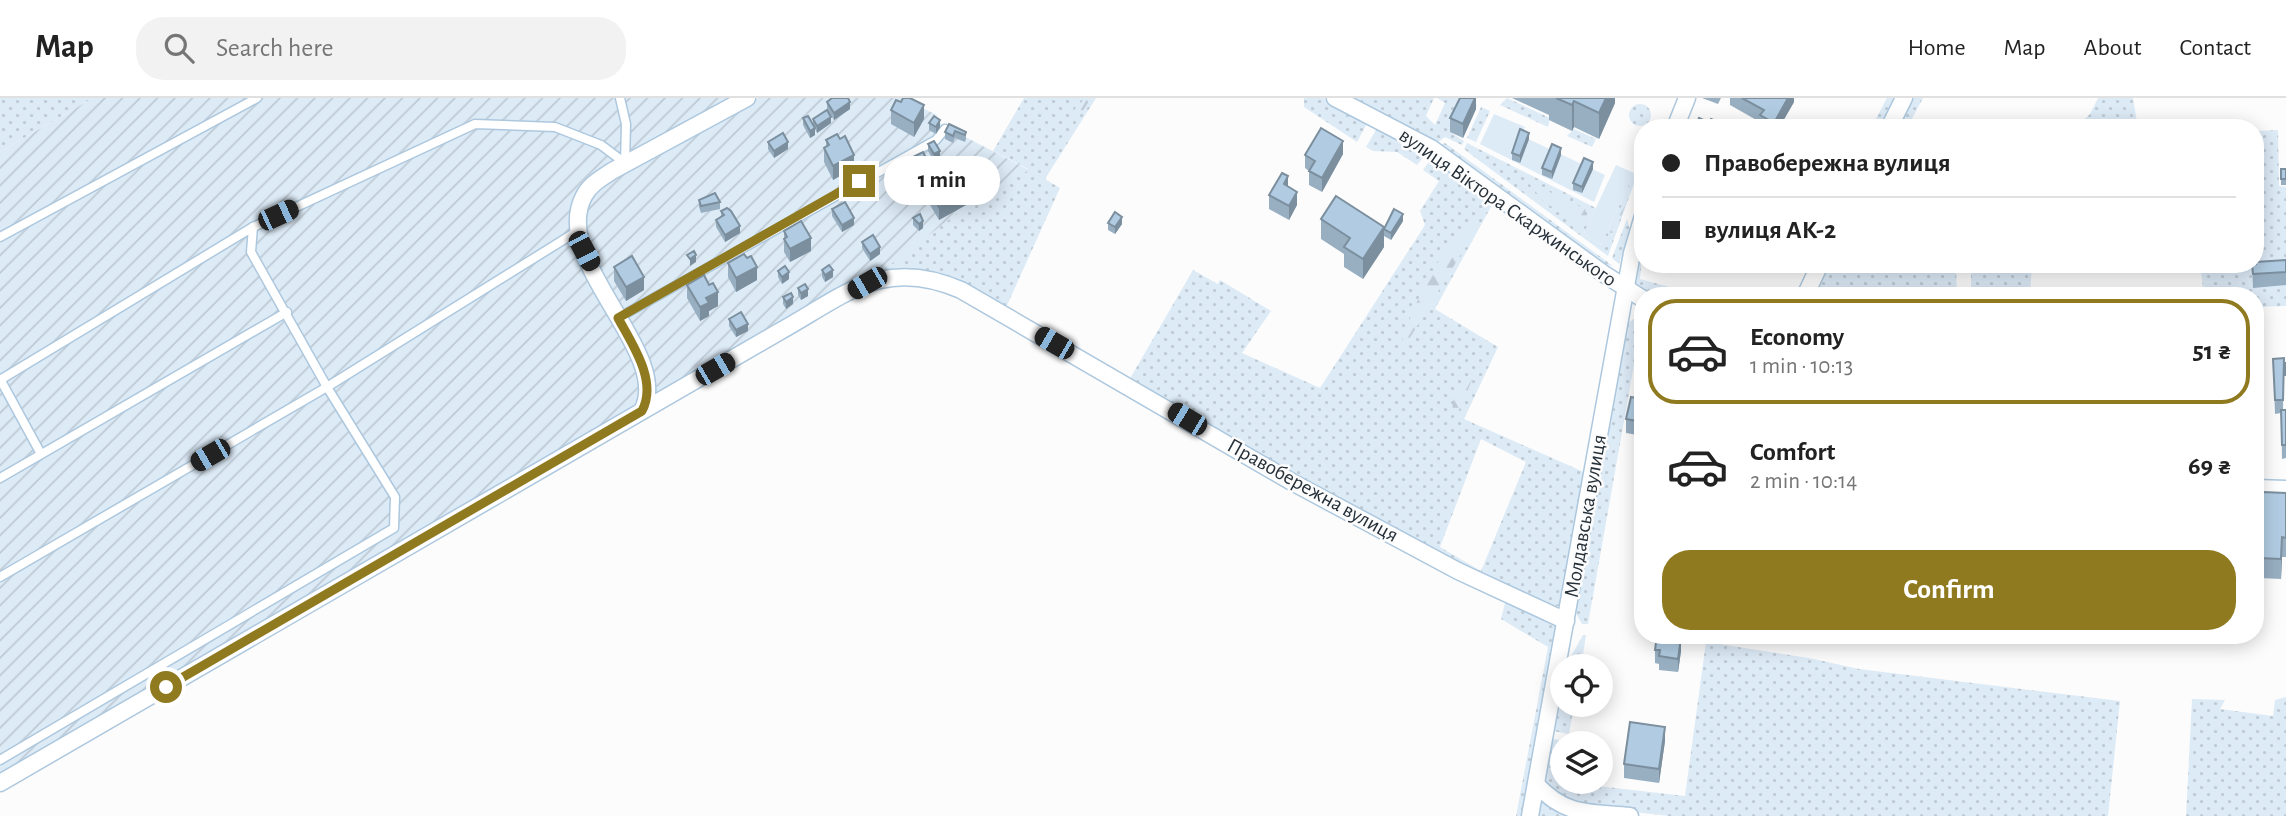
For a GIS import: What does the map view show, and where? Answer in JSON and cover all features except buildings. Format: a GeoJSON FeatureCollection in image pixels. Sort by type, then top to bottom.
{"type":"FeatureCollection","features":[{"type":"Feature","properties":{"kind":"street"},"geometry":{"type":"LineString","coordinates":[[642,411],[647,402],[648,387],[639,359],[576,232],[583,196],[593,184],[625,163],[747,98]]}},
{"type":"Feature","properties":{"kind":"street","name":"вулиця Віктора Скаржинського"},"geometry":{"type":"LineString","coordinates":[[1335,98],[1431,148],[1634,293]]}},
{"type":"Feature","properties":{"kind":"street"},"geometry":{"type":"LineString","coordinates":[[1679,119],[1687,98]]}},
{"type":"Feature","properties":{"kind":"street"},"geometry":{"type":"LineString","coordinates":[[1894,119],[1904,98]]}},
{"type":"Feature","properties":{"kind":"street","name":"Молдавська вулиця"},"geometry":{"type":"LineString","coordinates":[[1530,816],[1634,257]]}},
{"type":"Feature","properties":{"kind":"street","name":"Правобережна вулиця"},"geometry":{"type":"LineString","coordinates":[[0,783],[671,394],[867,283],[895,275],[924,276],[961,290],[1292,482],[1458,571],[1566,621]]}},
{"type":"Feature","properties":{"kind":"street"},"geometry":{"type":"LineString","coordinates":[[648,387],[660,394],[671,394]]}},
{"type":"Feature","properties":{"kind":"street"},"geometry":{"type":"LineString","coordinates":[[2264,488],[2286,489]]}},
{"type":"Feature","properties":{"kind":"street"},"geometry":{"type":"LineString","coordinates":[[1536,784],[1551,802],[1571,811],[1630,816]]}},
{"type":"Feature","properties":{"kind":"lane"},"geometry":{"type":"LineString","coordinates":[[0,237],[257,98]]}},
{"type":"Feature","properties":{"kind":"lane"},"geometry":{"type":"LineString","coordinates":[[620,98],[626,124],[625,163]]}},
{"type":"Feature","properties":{"kind":"lane"},"geometry":{"type":"LineString","coordinates":[[41,454],[0,380],[253,226],[475,124],[555,127],[601,145],[625,163]]}},
{"type":"Feature","properties":{"kind":"lane"},"geometry":{"type":"LineString","coordinates":[[618,318],[936,140],[945,129]]}},
{"type":"Feature","properties":{"kind":"lane"},"geometry":{"type":"LineString","coordinates":[[0,760],[394,528],[395,497],[327,387],[251,252],[253,226]]}},
{"type":"Feature","properties":{"kind":"lane"},"geometry":{"type":"LineString","coordinates":[[0,577],[327,387],[576,232]]}},
{"type":"Feature","properties":{"kind":"lane"},"geometry":{"type":"LineString","coordinates":[[0,478],[287,312]]}},
{"type":"Feature","properties":{"kind":"green space"},"geometry":{"type":"Polygon","coordinates":[[[0,98],[93,98],[0,152],[0,98]]]}},
{"type":"Feature","properties":{"kind":"green space"},"geometry":{"type":"Polygon","coordinates":[[[93,98],[736,98],[586,181],[573,204],[571,240],[634,357],[644,384],[634,411],[0,776],[0,152],[93,98]]]}},
{"type":"Feature","properties":{"kind":"green space"},"geometry":{"type":"Polygon","coordinates":[[[758,98],[902,98],[937,115],[934,120],[943,125],[933,139],[859,177],[627,311],[618,310],[596,268],[586,241],[584,226],[589,194],[659,150],[758,98]]]}},
{"type":"Feature","properties":{"kind":"green space"},"geometry":{"type":"Polygon","coordinates":[[[1024,98],[1096,98],[1045,179],[1060,188],[1004,312],[890,272],[651,403],[626,318],[1028,169],[993,151],[1024,98]]]}},
{"type":"Feature","properties":{"kind":"green space"},"geometry":{"type":"Polygon","coordinates":[[[1085,98],[1091,98],[1076,121],[1074,110],[1085,98]]]}},
{"type":"Feature","properties":{"kind":"green space"},"geometry":{"type":"Polygon","coordinates":[[[1304,98],[1323,98],[1369,120],[1357,142],[1304,107],[1304,98]]]}},
{"type":"Feature","properties":{"kind":"green space"},"geometry":{"type":"Polygon","coordinates":[[[1348,98],[1434,98],[1426,116],[1435,125],[1445,103],[1437,98],[1461,98],[1477,105],[1475,109],[1463,104],[1450,132],[1464,141],[1462,145],[1445,137],[1437,143],[1348,98]]]}},
{"type":"Feature","properties":{"kind":"green space"},"geometry":{"type":"Polygon","coordinates":[[[1507,98],[1550,118],[1548,127],[1500,105],[1507,98]]]}},
{"type":"Feature","properties":{"kind":"green space"},"geometry":{"type":"Polygon","coordinates":[[[1887,98],[1897,98],[1886,119],[1876,119],[1887,98]]]}},
{"type":"Feature","properties":{"kind":"green space"},"geometry":{"type":"Polygon","coordinates":[[[1912,98],[1923,98],[1912,119],[1901,119],[1912,98]]]}},
{"type":"Feature","properties":{"kind":"green space"},"geometry":{"type":"Polygon","coordinates":[[[2098,98],[2133,98],[2136,119],[2085,119],[2098,98]]]}},
{"type":"Feature","properties":{"kind":"green space"},"geometry":{"type":"Polygon","coordinates":[[[1640,104],[1648,107],[1650,119],[1634,119],[1634,124],[1632,123],[1629,115],[1632,107],[1640,104]]]}},
{"type":"Feature","properties":{"kind":"green space"},"geometry":{"type":"Polygon","coordinates":[[[1481,107],[1490,111],[1476,142],[1467,138],[1481,107]]]}},
{"type":"Feature","properties":{"kind":"green space"},"geometry":{"type":"Polygon","coordinates":[[[1494,114],[1525,127],[1522,136],[1605,175],[1594,202],[1480,144],[1494,114]]]}},
{"type":"Feature","properties":{"kind":"green space"},"geometry":{"type":"Polygon","coordinates":[[[1379,125],[1409,140],[1426,154],[1417,165],[1397,152],[1373,151],[1366,147],[1379,125]]]}},
{"type":"Feature","properties":{"kind":"green space"},"geometry":{"type":"Polygon","coordinates":[[[950,129],[1029,170],[968,205],[877,275],[665,391],[652,385],[626,318],[950,129]]]}},
{"type":"Feature","properties":{"kind":"green space"},"geometry":{"type":"Polygon","coordinates":[[[1574,129],[1596,139],[1592,147],[1567,136],[1574,129]]]}},
{"type":"Feature","properties":{"kind":"green space"},"geometry":{"type":"Polygon","coordinates":[[[2278,130],[2279,186],[2286,187],[2286,306],[2264,307],[2264,287],[2203,287],[2201,273],[2264,273],[2264,131],[2278,130]]]}},
{"type":"Feature","properties":{"kind":"green space"},"geometry":{"type":"Polygon","coordinates":[[[1445,143],[1613,266],[1603,264],[1440,145],[1445,143]]]}},
{"type":"Feature","properties":{"kind":"green space"},"geometry":{"type":"Polygon","coordinates":[[[1467,143],[1596,208],[1584,233],[1601,245],[1634,173],[1634,183],[1608,256],[1464,149],[1467,143]]]}},
{"type":"Feature","properties":{"kind":"green space"},"geometry":{"type":"Polygon","coordinates":[[[1431,159],[1493,203],[1435,309],[1498,347],[1464,419],[1586,473],[1564,593],[1561,604],[1553,609],[1507,594],[1128,382],[1193,270],[1218,284],[1220,280],[1271,311],[1242,353],[1320,388],[1425,225],[1420,211],[1439,181],[1423,170],[1431,159]],[[1481,439],[1440,547],[1481,571],[1526,462],[1481,439]]]}},
{"type":"Feature","properties":{"kind":"green space"},"geometry":{"type":"Polygon","coordinates":[[[1616,165],[1634,173],[1601,245],[1584,233],[1616,165]]]}},
{"type":"Feature","properties":{"kind":"green space"},"geometry":{"type":"Polygon","coordinates":[[[1634,176],[1634,183],[1609,248],[1606,242],[1634,176]]]}},
{"type":"Feature","properties":{"kind":"green space"},"geometry":{"type":"Polygon","coordinates":[[[1527,181],[1585,209],[1587,216],[1581,225],[1544,202],[1527,181]]]}},
{"type":"Feature","properties":{"kind":"green space"},"geometry":{"type":"Polygon","coordinates":[[[1627,219],[1630,229],[1619,264],[1612,258],[1627,219]]]}},
{"type":"Feature","properties":{"kind":"green space"},"geometry":{"type":"Polygon","coordinates":[[[1474,222],[1478,223],[1469,241],[1403,349],[1401,346],[1411,316],[1429,277],[1452,242],[1474,222]]]}},
{"type":"Feature","properties":{"kind":"green space"},"geometry":{"type":"Polygon","coordinates":[[[1637,273],[1641,273],[1640,279],[1669,287],[1640,287],[1635,283],[1637,273]]]}},
{"type":"Feature","properties":{"kind":"green space"},"geometry":{"type":"Polygon","coordinates":[[[1824,273],[1956,273],[1957,287],[1817,287],[1824,273]]]}},
{"type":"Feature","properties":{"kind":"green space"},"geometry":{"type":"Polygon","coordinates":[[[1971,273],[2031,273],[2031,287],[1971,287],[1971,273]]]}},
{"type":"Feature","properties":{"kind":"green space"},"geometry":{"type":"Polygon","coordinates":[[[1634,319],[1634,365],[1588,624],[1582,624],[1575,612],[1629,322],[1634,319]]]}},
{"type":"Feature","properties":{"kind":"green space"},"geometry":{"type":"Polygon","coordinates":[[[1474,375],[1456,417],[1453,406],[1456,393],[1464,382],[1474,375]]]}},
{"type":"Feature","properties":{"kind":"green space"},"geometry":{"type":"Polygon","coordinates":[[[1506,599],[1550,619],[1557,627],[1550,654],[1523,816],[1516,816],[1548,647],[1501,619],[1506,599]]]}},
{"type":"Feature","properties":{"kind":"green space"},"geometry":{"type":"Polygon","coordinates":[[[1583,635],[1586,635],[1583,654],[1572,654],[1583,635]]]}},
{"type":"Feature","properties":{"kind":"green space"},"geometry":{"type":"Polygon","coordinates":[[[1706,644],[1809,658],[1859,669],[2120,701],[2108,816],[1669,816],[1562,804],[1552,794],[1613,794],[1613,788],[1685,796],[1706,644]]]}},
{"type":"Feature","properties":{"kind":"green space"},"geometry":{"type":"Polygon","coordinates":[[[2286,697],[2286,816],[2186,816],[2192,699],[2225,700],[2220,709],[2273,716],[2275,700],[2286,697]]]}},
{"type":"Feature","properties":{"kind":"green space"},"geometry":{"type":"Polygon","coordinates":[[[1556,717],[1572,717],[1570,731],[1553,731],[1556,717]]]}},
{"type":"Feature","properties":{"kind":"green space"},"geometry":{"type":"Polygon","coordinates":[[[1550,749],[1550,791],[1543,784],[1550,749]]]}},
{"type":"Feature","properties":{"kind":"green space"},"geometry":{"type":"Polygon","coordinates":[[[1540,797],[1583,816],[1537,816],[1540,797]]]}},
{"type":"Feature","properties":{"kind":"route"},"geometry":{"type":"LineString","coordinates":[[166,687],[642,411],[647,402],[648,387],[639,359],[618,318],[859,181]]}}]}
